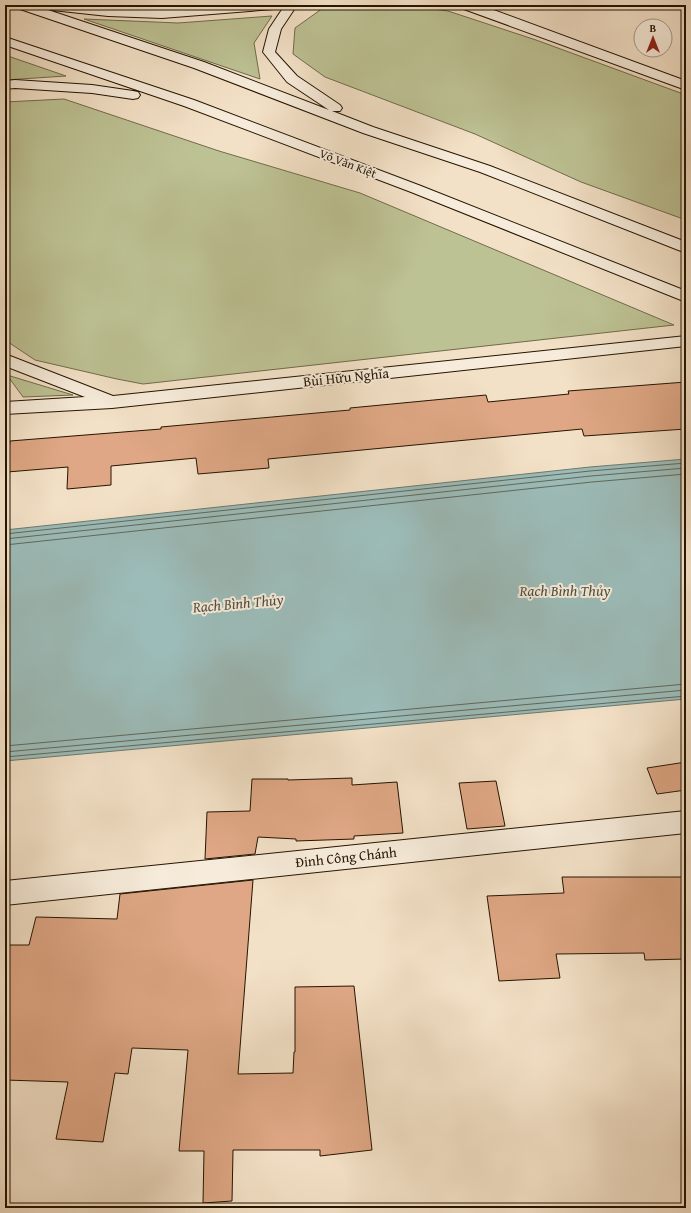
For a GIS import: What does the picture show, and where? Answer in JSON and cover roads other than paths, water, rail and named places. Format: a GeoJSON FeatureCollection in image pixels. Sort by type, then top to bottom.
{"type":"FeatureCollection","features":[{"type":"Feature","properties":{"kind":"main road"},"geometry":{"type":"LineString","coordinates":[[22,5],[199,65],[368,130],[486,169],[686,248]]}},
{"type":"Feature","properties":{"kind":"main road"},"geometry":{"type":"LineString","coordinates":[[40,5],[108,12],[162,14],[274,5]]}},
{"type":"Feature","properties":{"kind":"main road"},"geometry":{"type":"LineString","coordinates":[[291,5],[275,29],[269,52],[292,78],[368,130]]}},
{"type":"Feature","properties":{"kind":"main road"},"geometry":{"type":"LineString","coordinates":[[465,5],[686,86]]}},
{"type":"Feature","properties":{"kind":"main road","name":"Võ Văn Kiệt"},"geometry":{"type":"LineString","coordinates":[[5,41],[189,104],[416,189],[686,297]]}},
{"type":"Feature","properties":{"kind":"main road"},"geometry":{"type":"LineString","coordinates":[[5,85],[15,84],[92,89],[189,104]]}},
{"type":"Feature","properties":{"kind":"main road","name":"Bùi Hữu Nghĩa"},"geometry":{"type":"LineString","coordinates":[[5,408],[112,402],[686,341]]}},
{"type":"Feature","properties":{"kind":"main road"},"geometry":{"type":"LineString","coordinates":[[5,360],[112,402]]}},
{"type":"Feature","properties":{"kind":"main road","name":"Đinh Công Chánh"},"geometry":{"type":"LineString","coordinates":[[5,893],[686,822]]}},
{"type":"Feature","properties":{"kind":"water","name":"Rạch Bình Thủy"},"geometry":{"type":"Polygon","coordinates":[[[686,459],[686,699],[5,761],[5,530],[590,467],[686,459]]]}}]}
